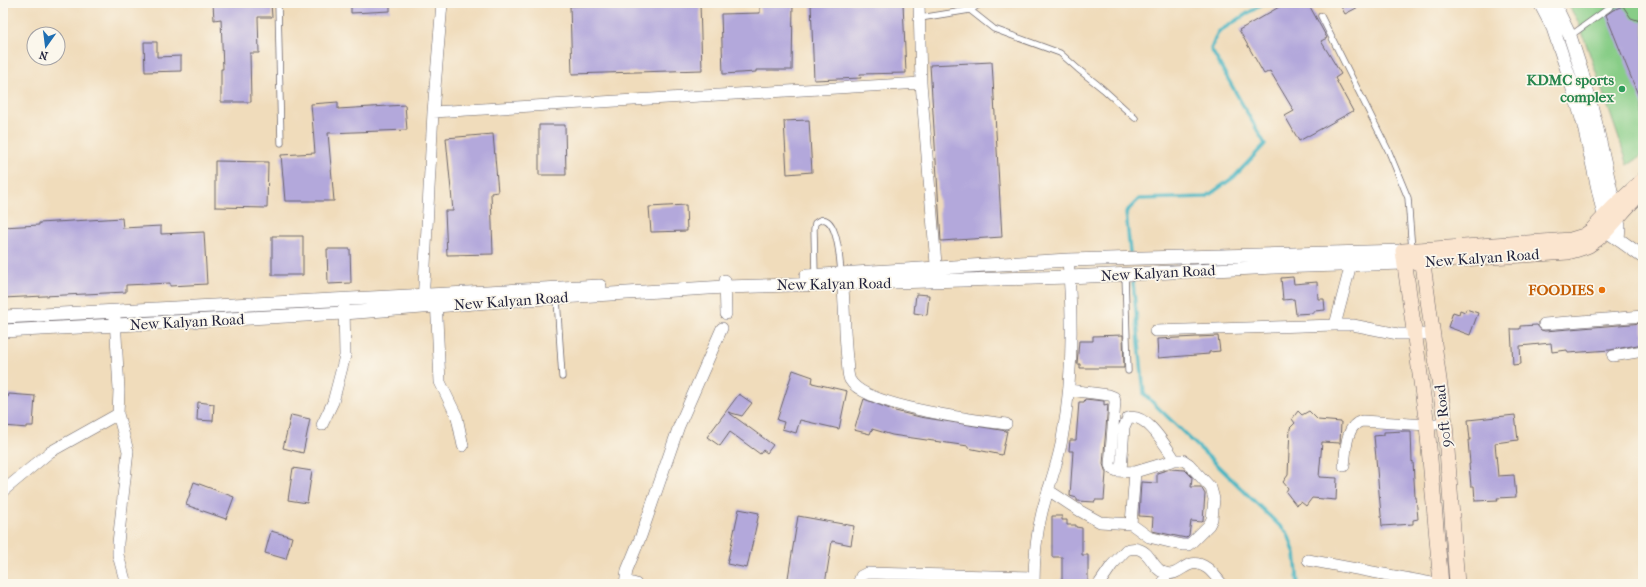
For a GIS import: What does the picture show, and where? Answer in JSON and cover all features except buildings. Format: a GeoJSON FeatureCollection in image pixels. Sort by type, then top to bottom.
{"type":"FeatureCollection","features":[{"type":"Feature","properties":{"kind":"main road","name":"New Kalyan Road"},"geometry":{"type":"LineString","coordinates":[[1413,255],[1568,252],[1589,245],[1643,180]]}},
{"type":"Feature","properties":{"kind":"main road","name":"New Kalyan Road"},"geometry":{"type":"LineString","coordinates":[[1610,218],[1643,192]]}},
{"type":"Feature","properties":{"kind":"main road","name":"90ft Road"},"geometry":{"type":"LineString","coordinates":[[1413,255],[1434,334],[1445,423],[1457,584]]}},
{"type":"Feature","properties":{"kind":"main road","name":"90ft Road"},"geometry":{"type":"LineString","coordinates":[[1413,255],[1415,334],[1427,425],[1441,584]]}},
{"type":"Feature","properties":{"kind":"street"},"geometry":{"type":"LineString","coordinates":[[442,3],[432,112],[430,301],[440,382],[457,418],[463,446]]}},
{"type":"Feature","properties":{"kind":"street"},"geometry":{"type":"LineString","coordinates":[[919,3],[921,83],[938,282]]}},
{"type":"Feature","properties":{"kind":"street"},"geometry":{"type":"LineString","coordinates":[[1547,4],[1570,36],[1595,120],[1610,218],[1610,234],[1643,256]]}},
{"type":"Feature","properties":{"kind":"street"},"geometry":{"type":"LineString","coordinates":[[1547,4],[1553,28],[1570,76],[1610,218]]}},
{"type":"Feature","properties":{"kind":"street"},"geometry":{"type":"LineString","coordinates":[[432,112],[921,83]]}},
{"type":"Feature","properties":{"kind":"street","name":"New Kalyan Road"},"geometry":{"type":"LineString","coordinates":[[3,331],[115,326],[344,306],[557,293],[842,279],[936,268],[1068,260],[1275,260],[1413,255]]}},
{"type":"Feature","properties":{"kind":"street","name":"New Kalyan Road"},"geometry":{"type":"LineString","coordinates":[[725,284],[815,275],[842,279],[938,282],[1125,275],[1275,260],[1351,264],[1413,255]]}},
{"type":"Feature","properties":{"kind":"street"},"geometry":{"type":"LineString","coordinates":[[858,584],[861,576],[867,573],[1034,581],[1042,514],[1062,440],[1069,390],[1072,334],[1068,260]]}},
{"type":"Feature","properties":{"kind":"street"},"geometry":{"type":"LineString","coordinates":[[1335,324],[1351,264]]}},
{"type":"Feature","properties":{"kind":"street"},"geometry":{"type":"LineString","coordinates":[[842,279],[849,379],[856,388],[881,400],[947,416],[1006,424]]}},
{"type":"Feature","properties":{"kind":"street"},"geometry":{"type":"LineString","coordinates":[[725,284],[726,314]]}},
{"type":"Feature","properties":{"kind":"street"},"geometry":{"type":"LineString","coordinates":[[3,317],[115,310],[344,306],[345,356],[333,402],[322,425]]}},
{"type":"Feature","properties":{"kind":"street"},"geometry":{"type":"LineString","coordinates":[[115,310],[119,390],[118,414],[128,451],[118,543],[118,555],[126,584]]}},
{"type":"Feature","properties":{"kind":"street"},"geometry":{"type":"LineString","coordinates":[[1544,324],[1643,316]]}},
{"type":"Feature","properties":{"kind":"street"},"geometry":{"type":"LineString","coordinates":[[1155,331],[1335,324],[1353,325],[1398,334],[1434,334]]}},
{"type":"Feature","properties":{"kind":"street"},"geometry":{"type":"LineString","coordinates":[[629,583],[627,570],[648,518],[679,426],[722,328]]}},
{"type":"Feature","properties":{"kind":"street"},"geometry":{"type":"LineString","coordinates":[[1613,356],[1643,351]]}},
{"type":"Feature","properties":{"kind":"street"},"geometry":{"type":"LineString","coordinates":[[1048,490],[1100,522],[1131,524],[1150,537],[1182,545],[1188,545],[1192,542],[1209,525],[1212,518],[1214,499],[1211,488],[1189,464],[1183,460],[1175,460],[1135,472],[1112,469],[1110,466],[1115,402],[1114,397],[1109,395],[1069,390]]}},
{"type":"Feature","properties":{"kind":"street"},"geometry":{"type":"LineString","coordinates":[[3,491],[50,452],[118,414]]}},
{"type":"Feature","properties":{"kind":"street"},"geometry":{"type":"LineString","coordinates":[[1121,471],[1124,427],[1128,418],[1132,416],[1139,419],[1154,431],[1175,460]]}},
{"type":"Feature","properties":{"kind":"street"},"geometry":{"type":"LineString","coordinates":[[1344,466],[1349,432],[1353,425],[1357,422],[1362,421],[1427,425],[1445,423]]}},
{"type":"Feature","properties":{"kind":"street"},"geometry":{"type":"LineString","coordinates":[[1131,524],[1135,472]]}},
{"type":"Feature","properties":{"kind":"street"},"geometry":{"type":"LineString","coordinates":[[1099,584],[1112,565],[1126,550],[1138,549],[1146,553],[1160,570],[1165,579],[1188,564],[1195,562],[1208,568],[1222,584]]}},
{"type":"Feature","properties":{"kind":"street"},"geometry":{"type":"LineString","coordinates":[[1308,560],[1437,584]]}},
{"type":"Feature","properties":{"kind":"lane"},"geometry":{"type":"LineString","coordinates":[[278,3],[281,143]]}},
{"type":"Feature","properties":{"kind":"lane"},"geometry":{"type":"LineString","coordinates":[[920,18],[970,10],[982,3]]}},
{"type":"Feature","properties":{"kind":"lane"},"geometry":{"type":"LineString","coordinates":[[1570,36],[1609,8],[1612,3]]}},
{"type":"Feature","properties":{"kind":"lane"},"geometry":{"type":"LineString","coordinates":[[970,10],[994,29],[1060,53],[1135,118]]}},
{"type":"Feature","properties":{"kind":"lane"},"geometry":{"type":"LineString","coordinates":[[1321,16],[1389,152],[1408,198],[1413,255]]}},
{"type":"Feature","properties":{"kind":"lane"},"geometry":{"type":"LineString","coordinates":[[815,275],[815,225],[817,222],[823,220],[831,222],[834,229],[842,279]]}},
{"type":"Feature","properties":{"kind":"lane"},"geometry":{"type":"LineString","coordinates":[[1125,275],[1128,371]]}},
{"type":"Feature","properties":{"kind":"lane"},"geometry":{"type":"LineString","coordinates":[[557,293],[562,377]]}},
{"type":"Feature","properties":{"kind":"green space","name":"KDMC sports complex"},"geometry":{"type":"Polygon","coordinates":[[[1567,3],[1643,3],[1643,155],[1628,165],[1579,23],[1567,3]]]}},
{"type":"Feature","properties":{"kind":"waterway"},"geometry":{"type":"LineString","coordinates":[[1130,252],[1126,212],[1139,199],[1206,197],[1234,177],[1265,144],[1211,49],[1218,32],[1264,3]]}},
{"type":"Feature","properties":{"kind":"waterway"},"geometry":{"type":"LineString","coordinates":[[1133,282],[1144,394],[1288,534],[1295,554],[1298,584]]}},
{"type":"Feature","properties":{"kind":"place","name":"KDMC sports complex"},"geometry":{"type":"Point","coordinates":[1622,89]}},
{"type":"Feature","properties":{"kind":"place","name":"FOODIES"},"geometry":{"type":"Point","coordinates":[1602,290]}}]}
